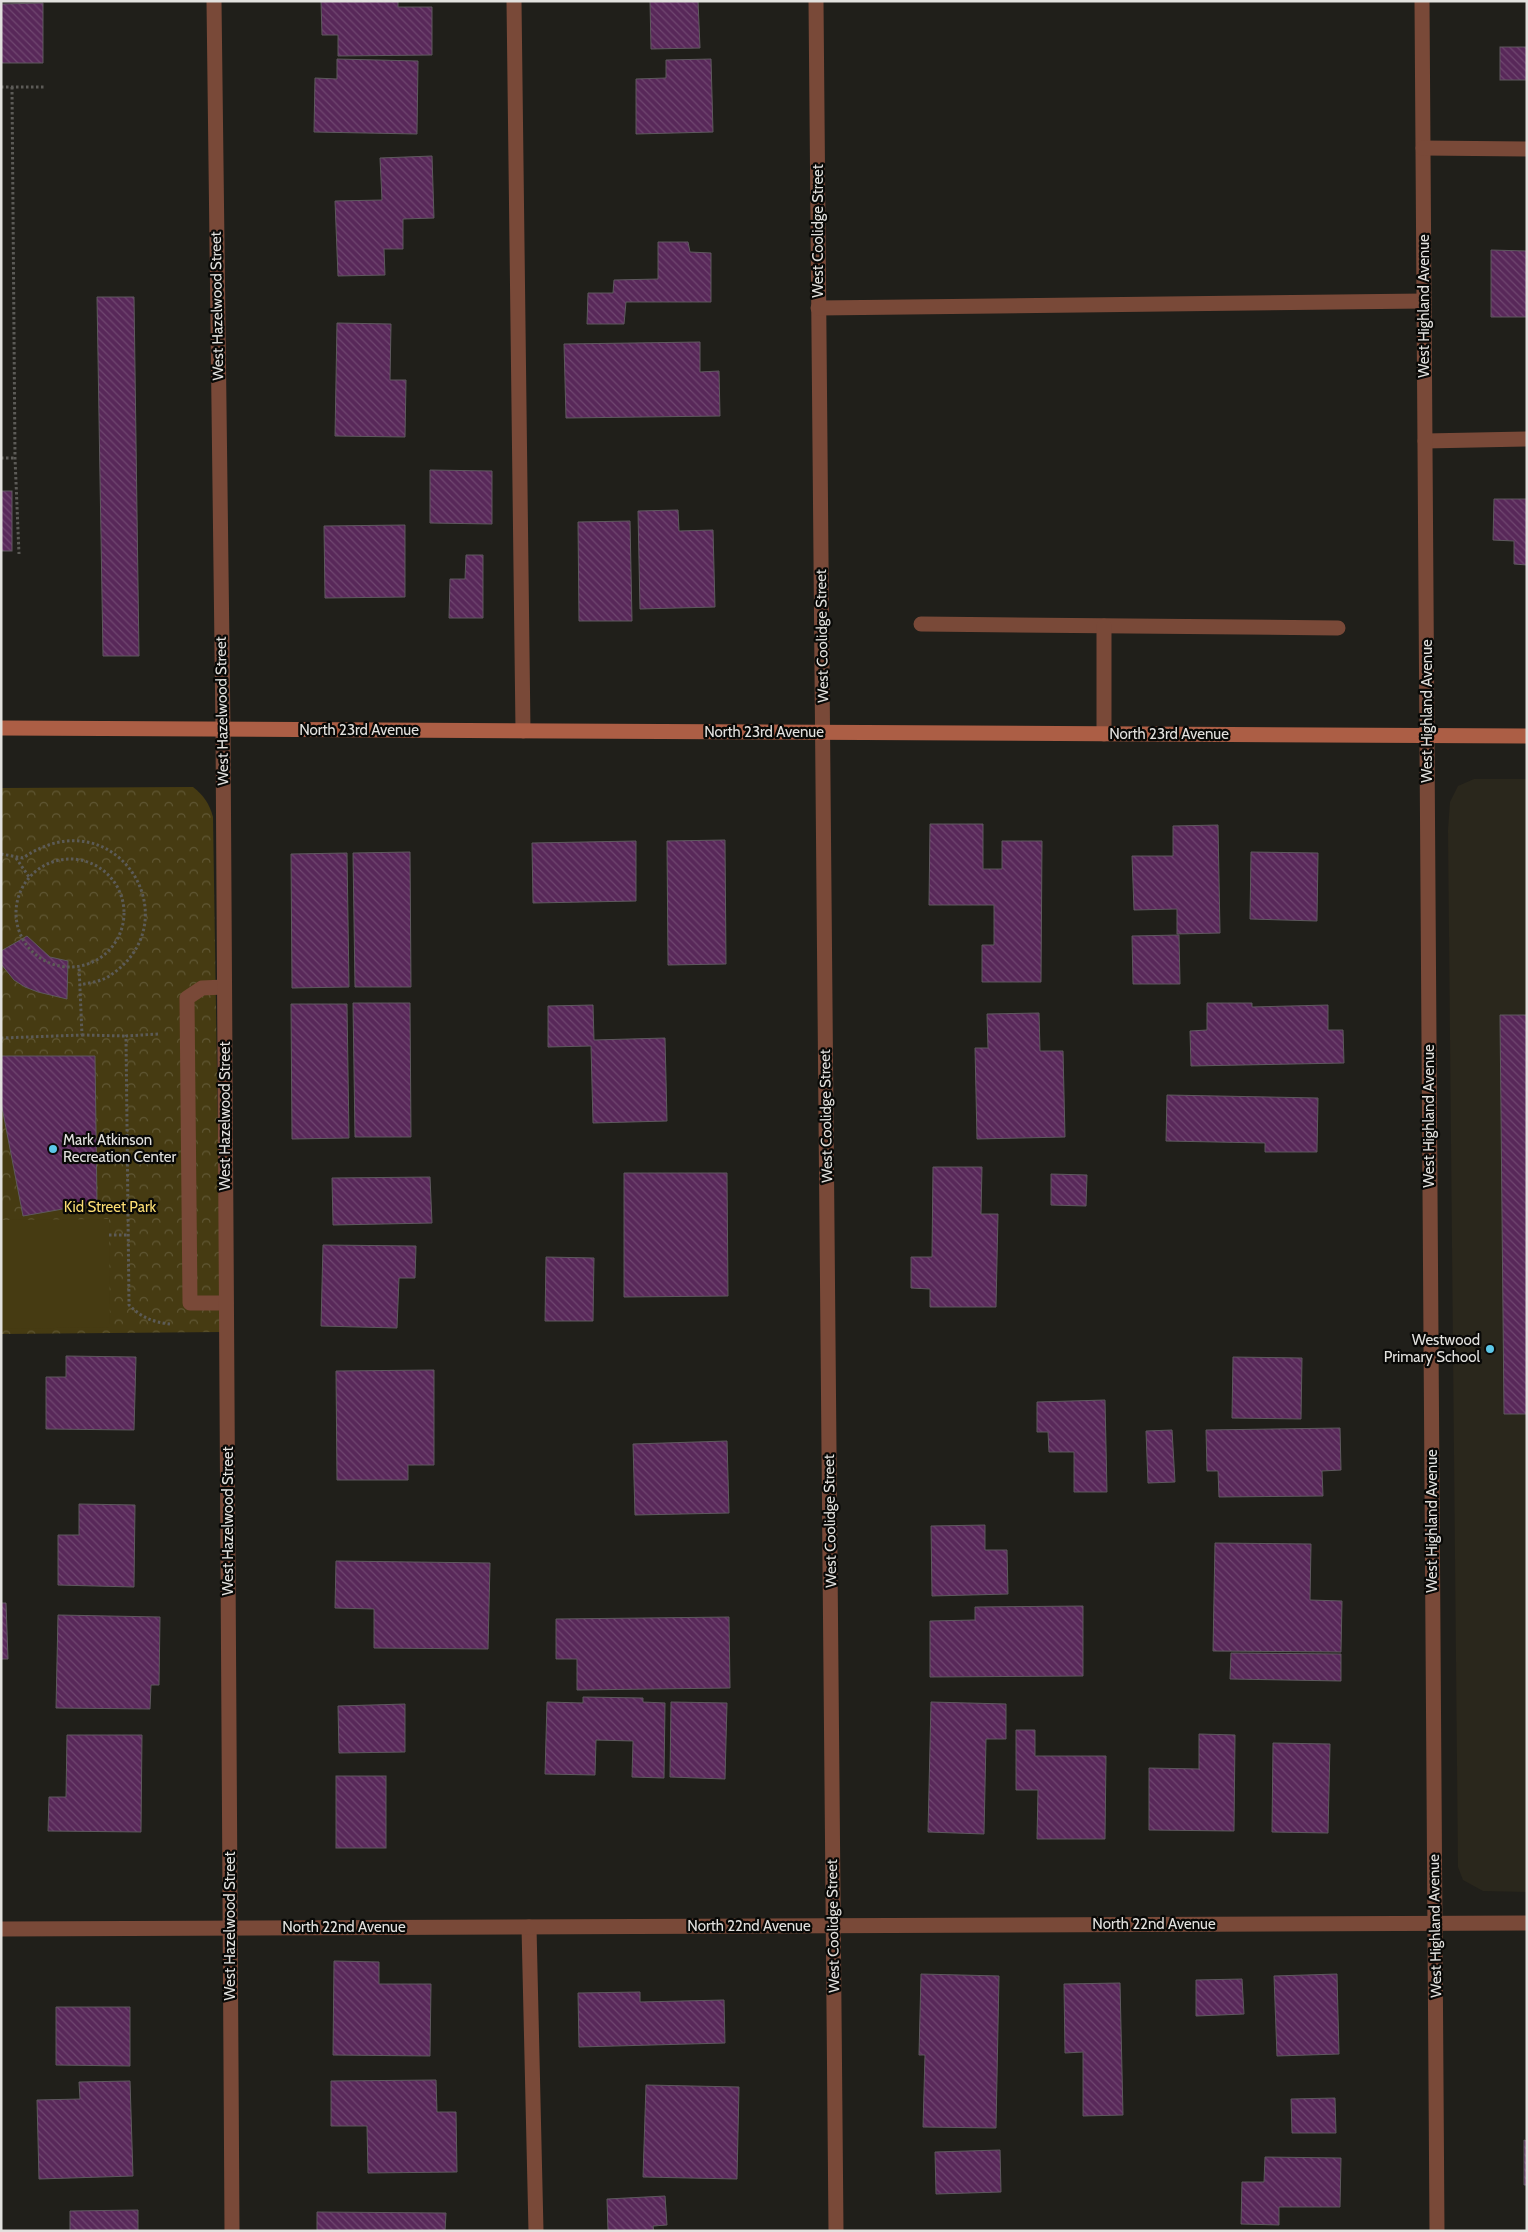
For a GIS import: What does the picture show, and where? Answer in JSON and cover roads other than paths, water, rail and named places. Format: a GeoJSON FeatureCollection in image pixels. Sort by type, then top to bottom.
{"type":"FeatureCollection","features":[{"type":"Feature","properties":{"kind":"street","name":"West Hazelwood Street"},"geometry":{"type":"LineString","coordinates":[[214,1],[223,730],[232,2231]]}},
{"type":"Feature","properties":{"kind":"street"},"geometry":{"type":"LineString","coordinates":[[514,1],[523,731]]}},
{"type":"Feature","properties":{"kind":"street","name":"West Coolidge Street"},"geometry":{"type":"LineString","coordinates":[[816,1],[836,2231]]}},
{"type":"Feature","properties":{"kind":"street","name":"West Highland Avenue"},"geometry":{"type":"LineString","coordinates":[[1422,1],[1437,2231]]}},
{"type":"Feature","properties":{"kind":"street"},"geometry":{"type":"LineString","coordinates":[[1423,148],[1527,149]]}},
{"type":"Feature","properties":{"kind":"street"},"geometry":{"type":"LineString","coordinates":[[818,308],[1424,301]]}},
{"type":"Feature","properties":{"kind":"street"},"geometry":{"type":"LineString","coordinates":[[1424,440],[1527,439]]}},
{"type":"Feature","properties":{"kind":"street"},"geometry":{"type":"LineString","coordinates":[[921,624],[1338,628]]}},
{"type":"Feature","properties":{"kind":"street"},"geometry":{"type":"LineString","coordinates":[[1104,626],[1104,734]]}},
{"type":"Feature","properties":{"kind":"street","name":"North 23rd Avenue"},"geometry":{"type":"LineString","coordinates":[[1,728],[1527,736]]}},
{"type":"Feature","properties":{"kind":"street"},"geometry":{"type":"LineString","coordinates":[[224,987],[202,988],[187,998],[190,1303],[226,1303]]}},
{"type":"Feature","properties":{"kind":"street","name":"North 22nd Avenue"},"geometry":{"type":"LineString","coordinates":[[1,1928],[1527,1923]]}},
{"type":"Feature","properties":{"kind":"street"},"geometry":{"type":"LineString","coordinates":[[529,1927],[536,2231]]}},
{"type":"Feature","properties":{"kind":"place","name":"Mark Atkinson Recreation Center"},"geometry":{"type":"Point","coordinates":[53,1149]}},
{"type":"Feature","properties":{"kind":"place","name":"Westwood Primary School"},"geometry":{"type":"Point","coordinates":[1490,1349]}},
{"type":"Feature","properties":{"kind":"park label","name":"Kid Street Park"},"geometry":{"type":"Point","coordinates":[110,1207]}}]}
